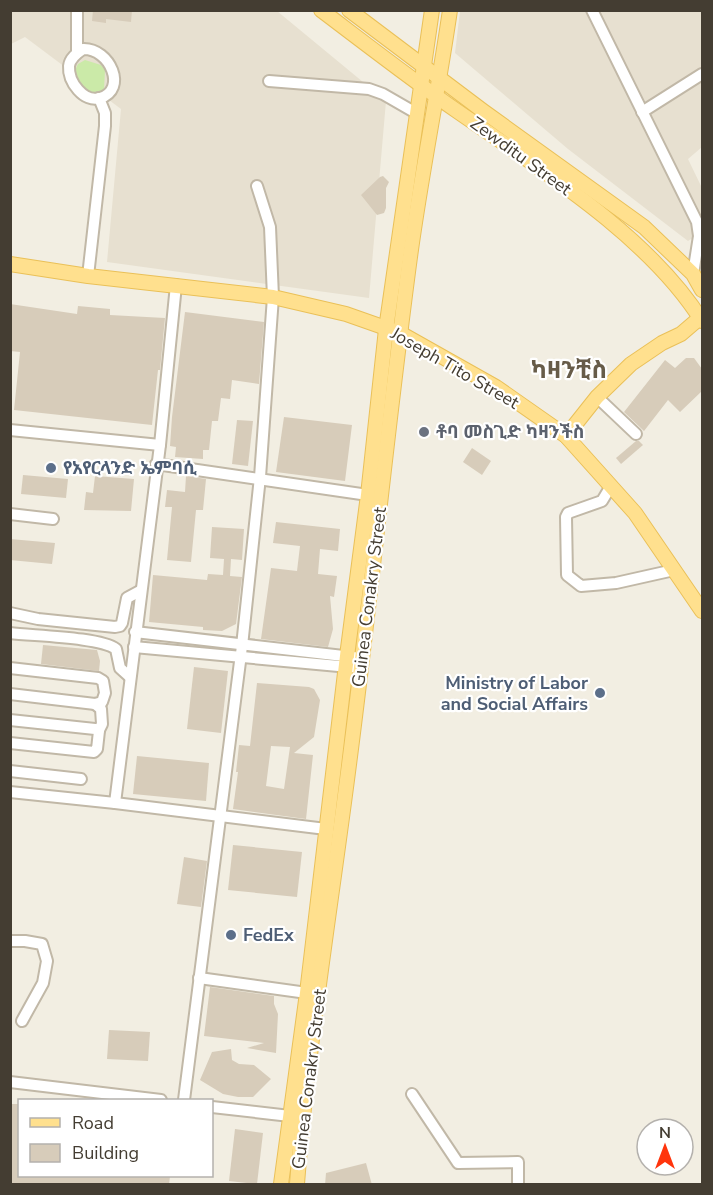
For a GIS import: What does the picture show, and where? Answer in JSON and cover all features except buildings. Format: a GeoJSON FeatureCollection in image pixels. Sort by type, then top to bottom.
{"type":"FeatureCollection","features":[{"type":"Feature","properties":{"kind":"main road","name":"Zewditu Street"},"geometry":{"type":"LineString","coordinates":[[321,10],[420,85],[523,155],[628,238],[670,278],[702,321]]}},
{"type":"Feature","properties":{"kind":"main road","name":"Zewditu Street"},"geometry":{"type":"LineString","coordinates":[[349,10],[644,227],[693,274],[702,290]]}},
{"type":"Feature","properties":{"kind":"main road","name":"Guinea Conakry Street"},"geometry":{"type":"LineString","coordinates":[[281,1185],[290,1116],[301,1077],[338,794],[361,663],[369,546],[368,495],[386,329],[432,10]]}},
{"type":"Feature","properties":{"kind":"main road","name":"Guinea Conakry Street"},"geometry":{"type":"LineString","coordinates":[[297,1185],[307,993],[326,829],[338,794],[346,661],[369,546],[424,160],[437,97],[450,10]]}},
{"type":"Feature","properties":{"kind":"main road","name":"Joseph Tito Street"},"geometry":{"type":"LineString","coordinates":[[10,264],[88,276],[273,297],[346,314],[400,333],[496,387],[566,436],[635,513],[702,612]]}},
{"type":"Feature","properties":{"kind":"main road"},"geometry":{"type":"LineString","coordinates":[[566,436],[597,398],[631,364],[662,343],[702,321]]}},
{"type":"Feature","properties":{"kind":"street"},"geometry":{"type":"LineString","coordinates":[[77,10],[77,52]]}},
{"type":"Feature","properties":{"kind":"street"},"geometry":{"type":"LineString","coordinates":[[594,11],[697,222],[699,236],[693,274]]}},
{"type":"Feature","properties":{"kind":"street"},"geometry":{"type":"LineString","coordinates":[[83,49],[96,51],[105,56],[112,66],[112,89],[107,95],[99,98],[93,100],[86,98],[74,84],[69,67],[77,52],[83,49]]}},
{"type":"Feature","properties":{"kind":"street"},"geometry":{"type":"LineString","coordinates":[[642,112],[702,74]]}},
{"type":"Feature","properties":{"kind":"street"},"geometry":{"type":"LineString","coordinates":[[269,81],[369,89],[416,112]]}},
{"type":"Feature","properties":{"kind":"street"},"geometry":{"type":"LineString","coordinates":[[88,276],[105,126],[105,112],[99,98]]}},
{"type":"Feature","properties":{"kind":"street"},"geometry":{"type":"LineString","coordinates":[[183,1099],[243,646],[260,477],[273,297],[270,227],[257,186]]}},
{"type":"Feature","properties":{"kind":"street"},"geometry":{"type":"LineString","coordinates":[[115,803],[160,445],[176,285]]}},
{"type":"Feature","properties":{"kind":"street"},"geometry":{"type":"LineString","coordinates":[[597,398],[636,434]]}},
{"type":"Feature","properties":{"kind":"street"},"geometry":{"type":"LineString","coordinates":[[10,430],[160,445]]}},
{"type":"Feature","properties":{"kind":"street"},"geometry":{"type":"LineString","coordinates":[[156,464],[260,477],[368,495]]}},
{"type":"Feature","properties":{"kind":"street"},"geometry":{"type":"LineString","coordinates":[[611,486],[602,501],[568,513],[566,517],[567,575],[581,586],[616,583],[674,570]]}},
{"type":"Feature","properties":{"kind":"street"},"geometry":{"type":"LineString","coordinates":[[10,514],[53,519]]}},
{"type":"Feature","properties":{"kind":"street"},"geometry":{"type":"LineString","coordinates":[[10,613],[38,619],[120,626],[127,598],[140,591]]}},
{"type":"Feature","properties":{"kind":"street"},"geometry":{"type":"LineString","coordinates":[[36,636],[38,619]]}},
{"type":"Feature","properties":{"kind":"street"},"geometry":{"type":"LineString","coordinates":[[135,632],[361,663]]}},
{"type":"Feature","properties":{"kind":"street"},"geometry":{"type":"LineString","coordinates":[[10,633],[85,640],[112,646],[116,650],[120,668],[130,678]]}},
{"type":"Feature","properties":{"kind":"street"},"geometry":{"type":"LineString","coordinates":[[134,647],[240,658],[346,661]]}},
{"type":"Feature","properties":{"kind":"street"},"geometry":{"type":"LineString","coordinates":[[10,668],[101,679],[105,693],[102,702],[95,704],[10,694]]}},
{"type":"Feature","properties":{"kind":"street"},"geometry":{"type":"LineString","coordinates":[[10,744],[94,752],[102,724],[101,709],[95,704]]}},
{"type":"Feature","properties":{"kind":"street"},"geometry":{"type":"LineString","coordinates":[[10,720],[99,730]]}},
{"type":"Feature","properties":{"kind":"street"},"geometry":{"type":"LineString","coordinates":[[10,771],[81,779]]}},
{"type":"Feature","properties":{"kind":"street"},"geometry":{"type":"LineString","coordinates":[[10,792],[326,829]]}},
{"type":"Feature","properties":{"kind":"street"},"geometry":{"type":"LineString","coordinates":[[10,941],[42,944],[47,962],[43,983],[22,1021]]}},
{"type":"Feature","properties":{"kind":"street"},"geometry":{"type":"LineString","coordinates":[[199,978],[307,993]]}},
{"type":"Feature","properties":{"kind":"street"},"geometry":{"type":"LineString","coordinates":[[10,1082],[144,1099]]}},
{"type":"Feature","properties":{"kind":"street"},"geometry":{"type":"LineString","coordinates":[[412,1094],[458,1163],[518,1162],[518,1185]]}},
{"type":"Feature","properties":{"kind":"street"},"geometry":{"type":"LineString","coordinates":[[213,1107],[290,1116]]}},
{"type":"Feature","properties":{"kind":"shaded area"},"geometry":{"type":"Polygon","coordinates":[[[11,11],[277,11],[386,101],[369,298],[107,262],[121,109],[25,37],[11,44],[11,11]]]}},
{"type":"Feature","properties":{"kind":"shaded area"},"geometry":{"type":"Polygon","coordinates":[[[460,11],[702,11],[702,147],[688,159],[702,188],[702,232],[688,241],[568,149],[455,53],[460,11]]]}},
{"type":"Feature","properties":{"kind":"green space"},"geometry":{"type":"Polygon","coordinates":[[[85,60],[101,65],[105,70],[104,90],[94,94],[89,93],[79,82],[74,72],[78,64],[85,60]]]}},
{"type":"Feature","properties":{"kind":"place","name":"ቶባ መስጊድ ካዛንችስ"},"geometry":{"type":"Point","coordinates":[424,432]}},
{"type":"Feature","properties":{"kind":"place","name":"የአየርላንድ ኤምባሲ"},"geometry":{"type":"Point","coordinates":[51,468]}},
{"type":"Feature","properties":{"kind":"place","name":"Ministry of Labor and Social Affairs"},"geometry":{"type":"Point","coordinates":[600,693]}},
{"type":"Feature","properties":{"kind":"place","name":"FedEx"},"geometry":{"type":"Point","coordinates":[231,935]}},
{"type":"Feature","properties":{"kind":"district","name":"ካዛንቺስ"},"geometry":{"type":"Point","coordinates":[569,370]}}]}
